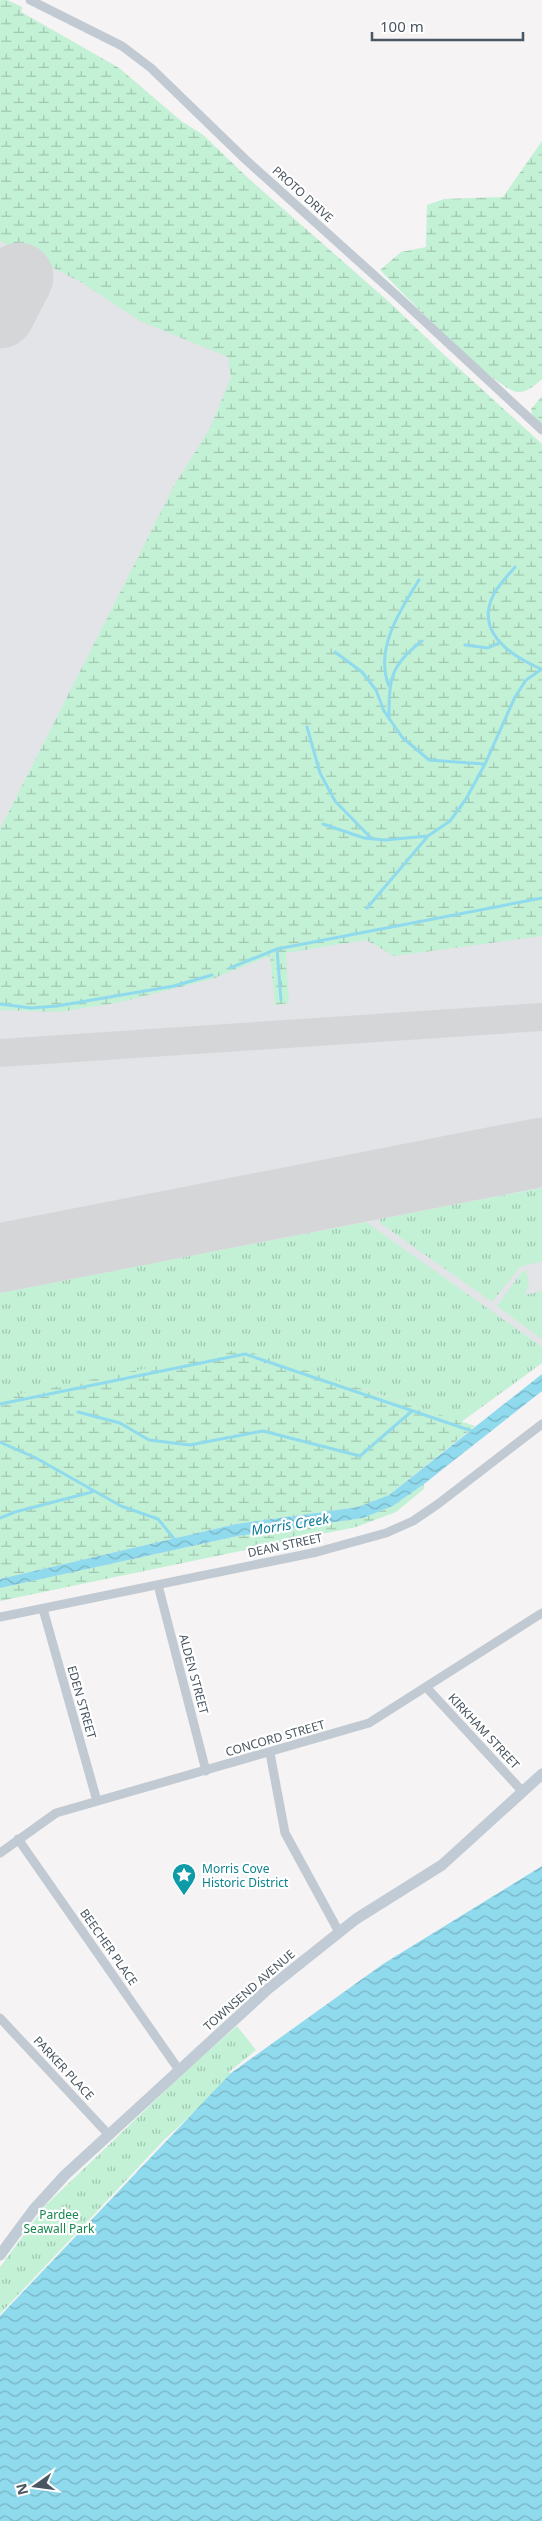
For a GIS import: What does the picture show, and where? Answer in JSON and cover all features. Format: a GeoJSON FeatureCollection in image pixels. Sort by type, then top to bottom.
{"type":"FeatureCollection","features":[{"type":"Feature","properties":{"kind":"main road","name":"TOWNSEND AVENUE"},"geometry":{"type":"LineString","coordinates":[[0,2255],[50,2192],[109,2135],[268,1989],[339,1932],[442,1865],[542,1774]]}},
{"type":"Feature","properties":{"kind":"street","name":"PROTO DRIVE"},"geometry":{"type":"LineString","coordinates":[[30,0],[122,46],[151,68],[246,160],[542,430]]}},
{"type":"Feature","properties":{"kind":"street","name":"DEAN STREET"},"geometry":{"type":"LineString","coordinates":[[0,1617],[317,1552],[386,1534],[413,1521],[438,1504],[542,1424]]}},
{"type":"Feature","properties":{"kind":"street","name":"ALDEN STREET"},"geometry":{"type":"LineString","coordinates":[[158,1584],[206,1770]]}},
{"type":"Feature","properties":{"kind":"street","name":"EDEN STREET"},"geometry":{"type":"LineString","coordinates":[[43,1609],[97,1801]]}},
{"type":"Feature","properties":{"kind":"street","name":"CONCORD STREET"},"geometry":{"type":"LineString","coordinates":[[0,1853],[56,1813],[369,1723],[542,1613]]}},
{"type":"Feature","properties":{"kind":"street","name":"KIRKHAM STREET"},"geometry":{"type":"LineString","coordinates":[[426,1687],[522,1792]]}},
{"type":"Feature","properties":{"kind":"street"},"geometry":{"type":"LineString","coordinates":[[270,1753],[285,1833],[339,1932]]}},
{"type":"Feature","properties":{"kind":"street","name":"BEECHER PLACE"},"geometry":{"type":"LineString","coordinates":[[18,1839],[179,2070]]}},
{"type":"Feature","properties":{"kind":"street","name":"PARKER PLACE"},"geometry":{"type":"LineString","coordinates":[[0,2018],[109,2135]]}},
{"type":"Feature","properties":{"kind":"shaded area"},"geometry":{"type":"Polygon","coordinates":[[[0,0],[7,0],[22,7],[21,12],[119,68],[181,121],[203,135],[250,180],[389,302],[542,444],[542,1363],[461,1422],[455,1430],[181,1534],[172,1552],[0,1601],[0,0]]]}},
{"type":"Feature","properties":{"kind":"green space"},"geometry":{"type":"Polygon","coordinates":[[[0,0],[7,0],[22,7],[21,12],[119,68],[181,121],[203,135],[250,180],[389,302],[542,444],[542,936],[394,956],[366,940],[286,953],[289,1003],[275,1005],[270,956],[212,979],[117,1003],[58,1012],[0,1010],[0,829],[174,486],[210,428],[231,377],[228,357],[140,321],[81,282],[0,241],[0,0]]]}},
{"type":"Feature","properties":{"kind":"green space"},"geometry":{"type":"Polygon","coordinates":[[[542,141],[542,379],[529,389],[519,392],[508,388],[471,359],[380,270],[401,252],[426,247],[427,205],[444,199],[503,197],[542,141]]]}},
{"type":"Feature","properties":{"kind":"green space"},"geometry":{"type":"Polygon","coordinates":[[[542,396],[542,425],[533,417],[531,409],[542,396]]]}},
{"type":"Feature","properties":{"kind":"green space"},"geometry":{"type":"Polygon","coordinates":[[[542,1188],[542,1261],[520,1267],[492,1302],[380,1223],[380,1219],[542,1188]]]}},
{"type":"Feature","properties":{"kind":"green space"},"geometry":{"type":"Polygon","coordinates":[[[366,1222],[542,1347],[542,1363],[461,1422],[365,1389],[0,1398],[0,1293],[366,1222]]]}},
{"type":"Feature","properties":{"kind":"green space"},"geometry":{"type":"Polygon","coordinates":[[[526,1270],[529,1284],[525,1295],[542,1291],[542,1339],[497,1306],[521,1273],[526,1270]]]}},
{"type":"Feature","properties":{"kind":"green space"},"geometry":{"type":"Polygon","coordinates":[[[241,1349],[475,1426],[389,1495],[358,1507],[236,1524],[0,1579],[0,1398],[241,1349]]]}},
{"type":"Feature","properties":{"kind":"green space"},"geometry":{"type":"Polygon","coordinates":[[[424,1484],[424,1489],[396,1512],[356,1527],[0,1601],[0,1588],[238,1536],[363,1518],[393,1506],[424,1484]]]}},
{"type":"Feature","properties":{"kind":"green space","name":"Pardee Seawall Park"},"geometry":{"type":"Polygon","coordinates":[[[237,2026],[256,2050],[229,2072],[233,2076],[164,2140],[0,2314],[0,2267],[46,2205],[185,2072],[237,2026]]]}},
{"type":"Feature","properties":{"kind":"water","name":"Morris Creek"},"geometry":{"type":"Polygon","coordinates":[[[542,1374],[542,1391],[424,1484],[393,1506],[363,1518],[238,1536],[0,1588],[0,1579],[236,1524],[358,1507],[389,1495],[542,1374]]]}},
{"type":"Feature","properties":{"kind":"water"},"geometry":{"type":"Polygon","coordinates":[[[542,1866],[542,2521],[0,2521],[0,2316],[231,2073],[383,1964],[542,1866]]]}},
{"type":"Feature","properties":{"kind":"waterway"},"geometry":{"type":"LineString","coordinates":[[515,567],[499,586],[492,598],[488,611],[489,623],[493,634],[509,651],[541,669]]}},
{"type":"Feature","properties":{"kind":"waterway"},"geometry":{"type":"LineString","coordinates":[[389,686],[385,672],[387,645],[397,617],[419,580]]}},
{"type":"Feature","properties":{"kind":"waterway"},"geometry":{"type":"LineString","coordinates":[[389,717],[391,683],[397,666],[422,641]]}},
{"type":"Feature","properties":{"kind":"waterway"},"geometry":{"type":"LineString","coordinates":[[465,645],[488,648],[499,643]]}},
{"type":"Feature","properties":{"kind":"waterway"},"geometry":{"type":"LineString","coordinates":[[335,652],[362,672],[376,690],[384,711],[402,737],[429,760],[484,764]]}},
{"type":"Feature","properties":{"kind":"waterway"},"geometry":{"type":"LineString","coordinates":[[323,824],[364,838],[385,840],[428,836],[450,821],[466,799],[485,764],[515,697],[526,680],[542,669]]}},
{"type":"Feature","properties":{"kind":"waterway"},"geometry":{"type":"LineString","coordinates":[[307,727],[320,773],[335,801],[372,839]]}},
{"type":"Feature","properties":{"kind":"waterway"},"geometry":{"type":"LineString","coordinates":[[367,908],[428,836]]}},
{"type":"Feature","properties":{"kind":"waterway"},"geometry":{"type":"LineString","coordinates":[[230,968],[277,949],[542,898]]}},
{"type":"Feature","properties":{"kind":"waterway"},"geometry":{"type":"LineString","coordinates":[[277,949],[281,1000]]}},
{"type":"Feature","properties":{"kind":"waterway"},"geometry":{"type":"LineString","coordinates":[[0,1004],[31,1008],[57,1006],[174,986],[212,975]]}},
{"type":"Feature","properties":{"kind":"waterway"},"geometry":{"type":"LineString","coordinates":[[0,1404],[245,1354],[472,1431]]}},
{"type":"Feature","properties":{"kind":"waterway"},"geometry":{"type":"LineString","coordinates":[[78,1412],[120,1423],[149,1440],[190,1445],[263,1431],[360,1456],[412,1411]]}},
{"type":"Feature","properties":{"kind":"waterway"},"geometry":{"type":"LineString","coordinates":[[0,1442],[36,1458],[121,1506],[158,1519],[176,1541]]}},
{"type":"Feature","properties":{"kind":"waterway"},"geometry":{"type":"LineString","coordinates":[[0,1518],[15,1512],[92,1492]]}},
{"type":"Feature","properties":{"kind":"taxiway"},"geometry":{"type":"LineString","coordinates":[[0,282],[13,290]]}},
{"type":"Feature","properties":{"kind":"taxiway"},"geometry":{"type":"LineString","coordinates":[[0,1053],[542,1017]]}},
{"type":"Feature","properties":{"kind":"runway"},"geometry":{"type":"LineString","coordinates":[[0,314],[19,277]]}},
{"type":"Feature","properties":{"kind":"runway"},"geometry":{"type":"LineString","coordinates":[[0,1258],[542,1152]]}},
{"type":"Feature","properties":{"kind":"place","name":"Morris Cove Historic District"},"geometry":{"type":"Point","coordinates":[184,1896]}}]}
